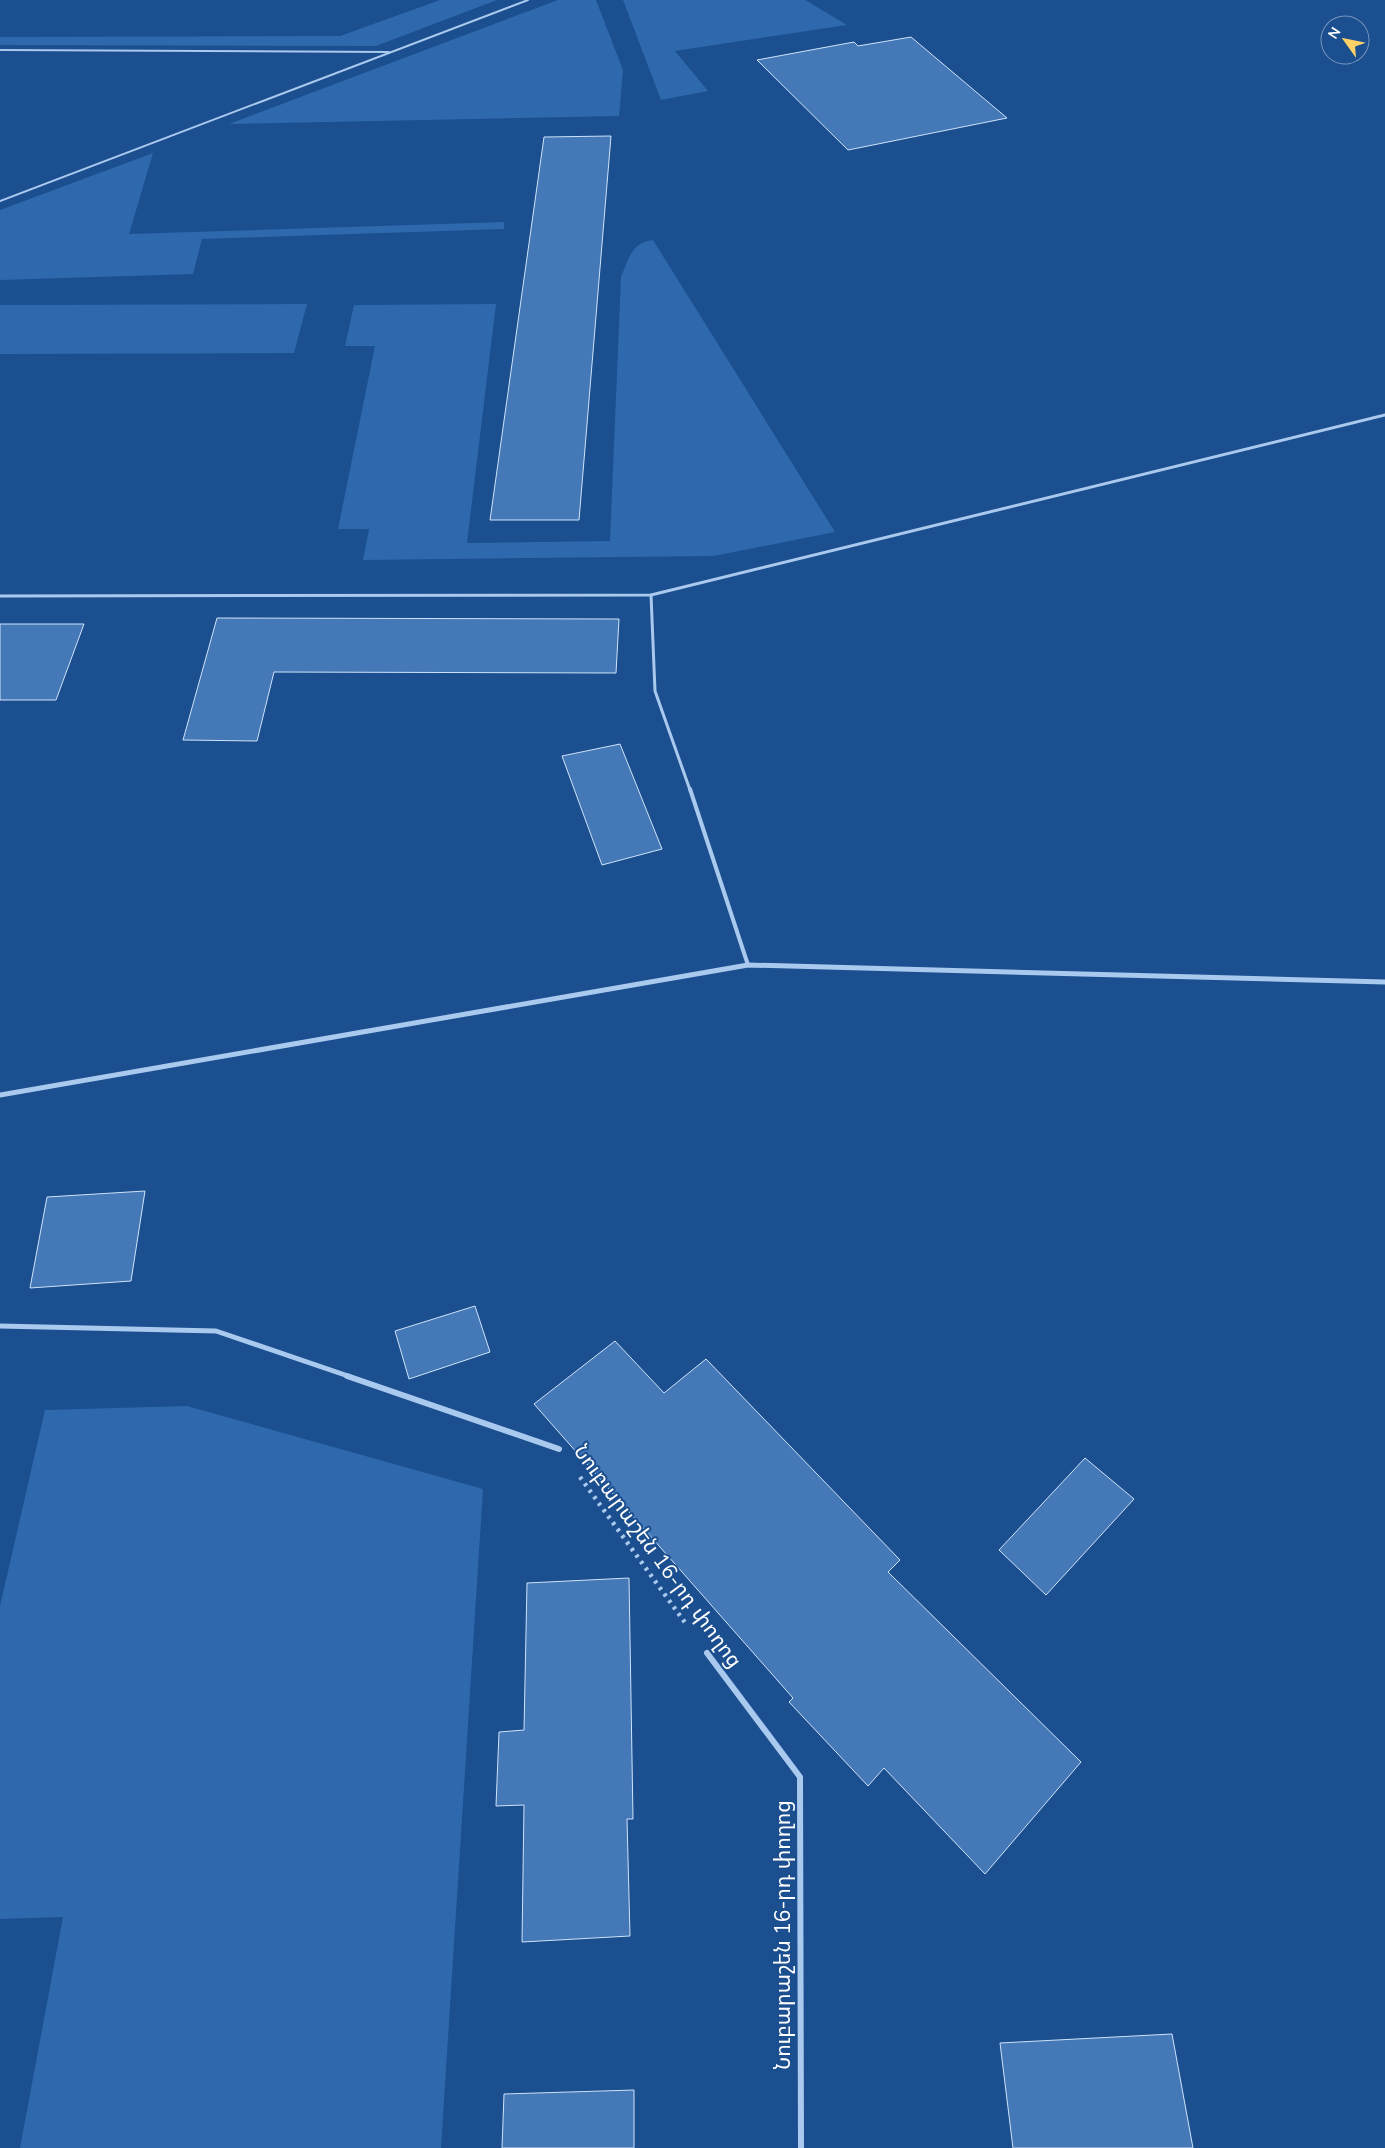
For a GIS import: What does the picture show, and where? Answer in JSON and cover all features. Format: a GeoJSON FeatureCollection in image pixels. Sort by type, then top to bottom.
{"type":"FeatureCollection","features":[{"type":"Feature","properties":{"kind":"street"},"geometry":{"type":"LineString","coordinates":[[0,1096],[748,965],[1385,982]]}},
{"type":"Feature","properties":{"kind":"street","name":"Նուբարաշեն 16-րդ փողոց"},"geometry":{"type":"LineString","coordinates":[[0,1326],[216,1331],[559,1449]]}},
{"type":"Feature","properties":{"kind":"street","name":"Նուբարաշեն 16-րդ փողոց"},"geometry":{"type":"LineString","coordinates":[[707,1653],[800,1777],[801,2148]]}},
{"type":"Feature","properties":{"kind":"lane"},"geometry":{"type":"LineString","coordinates":[[0,201],[528,0]]}},
{"type":"Feature","properties":{"kind":"lane"},"geometry":{"type":"LineString","coordinates":[[0,50],[391,52]]}},
{"type":"Feature","properties":{"kind":"lane"},"geometry":{"type":"LineString","coordinates":[[0,596],[652,595],[1385,415]]}},
{"type":"Feature","properties":{"kind":"lane"},"geometry":{"type":"LineString","coordinates":[[652,595],[655,691],[748,965]]}},
{"type":"Feature","properties":{"kind":"path","name":"Նուբարաշեն 16-րդ փողոց"},"geometry":{"type":"LineString","coordinates":[[559,1449],[707,1653]]}},
{"type":"Feature","properties":{"kind":"shaded area"},"geometry":{"type":"Polygon","coordinates":[[[440,0],[497,0],[376,46],[0,45],[0,37],[340,36],[440,0]]]}},
{"type":"Feature","properties":{"kind":"shaded area"},"geometry":{"type":"Polygon","coordinates":[[[558,0],[596,0],[623,70],[619,116],[229,124],[558,0]]]}},
{"type":"Feature","properties":{"kind":"shaded area"},"geometry":{"type":"Polygon","coordinates":[[[623,0],[805,0],[847,25],[675,51],[708,91],[661,100],[623,0]]]}},
{"type":"Feature","properties":{"kind":"shaded area"},"geometry":{"type":"Polygon","coordinates":[[[153,153],[129,234],[504,222],[504,229],[202,239],[193,274],[0,280],[0,210],[153,153]]]}},
{"type":"Feature","properties":{"kind":"shaded area"},"geometry":{"type":"Polygon","coordinates":[[[653,240],[835,532],[714,556],[363,560],[369,529],[338,529],[375,346],[345,346],[354,305],[496,304],[467,543],[610,541],[621,277],[635,248],[640,244],[653,240]]]}},
{"type":"Feature","properties":{"kind":"shaded area"},"geometry":{"type":"Polygon","coordinates":[[[307,304],[294,353],[0,354],[0,305],[307,304]]]}},
{"type":"Feature","properties":{"kind":"shaded area"},"geometry":{"type":"Polygon","coordinates":[[[187,1406],[483,1489],[441,2148],[20,2148],[63,1917],[0,1919],[0,1606],[45,1410],[187,1406]]]}},
{"type":"Feature","properties":{"kind":"building"},"geometry":{"type":"Polygon","coordinates":[[[911,37],[1007,118],[848,150],[757,60],[854,42],[858,46],[911,37]]]}},
{"type":"Feature","properties":{"kind":"building"},"geometry":{"type":"Polygon","coordinates":[[[611,136],[579,520],[490,520],[544,137],[611,136]]]}},
{"type":"Feature","properties":{"kind":"building"},"geometry":{"type":"Polygon","coordinates":[[[217,618],[619,619],[616,673],[274,672],[257,741],[183,740],[217,618]]]}},
{"type":"Feature","properties":{"kind":"building"},"geometry":{"type":"Polygon","coordinates":[[[0,624],[84,624],[56,700],[0,700],[0,624]]]}},
{"type":"Feature","properties":{"kind":"building"},"geometry":{"type":"Polygon","coordinates":[[[620,744],[662,849],[602,865],[562,756],[620,744]]]}},
{"type":"Feature","properties":{"kind":"building"},"geometry":{"type":"Polygon","coordinates":[[[145,1191],[131,1281],[30,1288],[47,1197],[145,1191]]]}},
{"type":"Feature","properties":{"kind":"building"},"geometry":{"type":"Polygon","coordinates":[[[475,1306],[490,1352],[409,1379],[395,1331],[475,1306]]]}},
{"type":"Feature","properties":{"kind":"building"},"geometry":{"type":"Polygon","coordinates":[[[615,1341],[664,1393],[706,1359],[900,1560],[888,1572],[1081,1762],[985,1874],[884,1768],[868,1786],[789,1702],[793,1698],[534,1404],[615,1341]]]}},
{"type":"Feature","properties":{"kind":"building"},"geometry":{"type":"Polygon","coordinates":[[[1085,1458],[1134,1499],[1046,1595],[999,1550],[1085,1458]]]}},
{"type":"Feature","properties":{"kind":"building"},"geometry":{"type":"Polygon","coordinates":[[[629,1578],[633,1819],[627,1819],[630,1936],[522,1942],[524,1805],[496,1806],[499,1732],[524,1730],[527,1583],[629,1578]]]}},
{"type":"Feature","properties":{"kind":"building"},"geometry":{"type":"Polygon","coordinates":[[[1172,2034],[1193,2148],[1013,2148],[1000,2043],[1172,2034]]]}},
{"type":"Feature","properties":{"kind":"building"},"geometry":{"type":"Polygon","coordinates":[[[634,2090],[634,2148],[502,2148],[504,2094],[634,2090]]]}}]}
